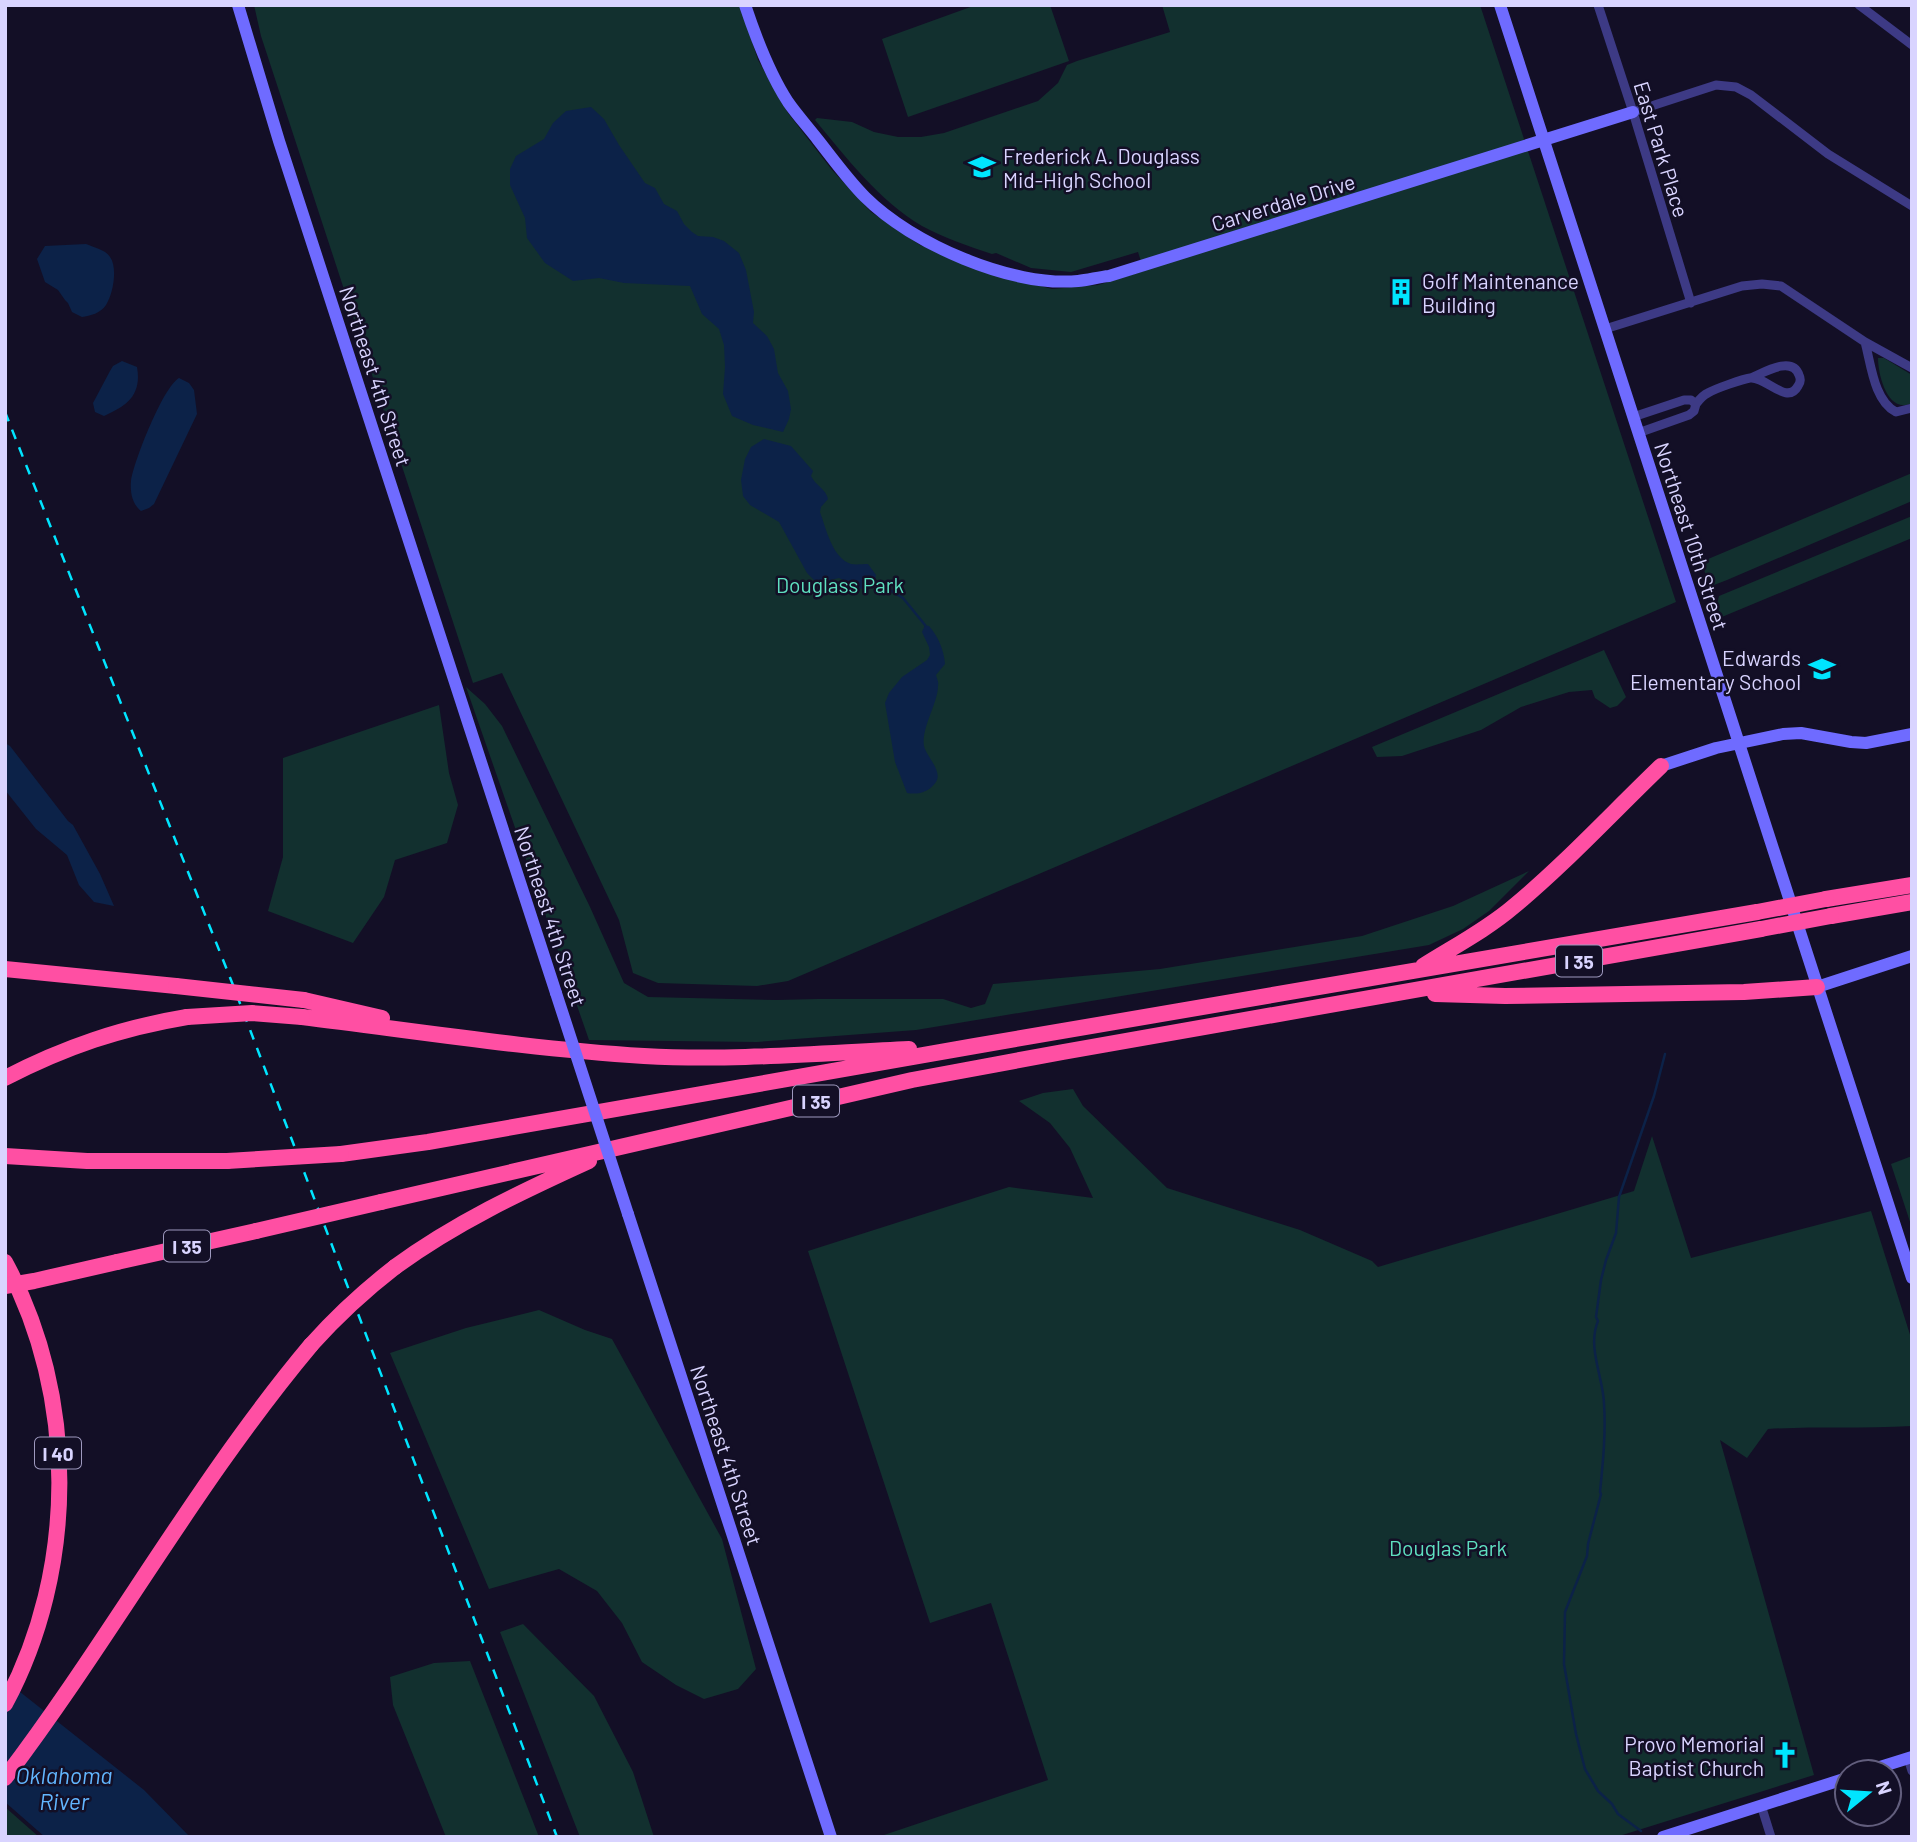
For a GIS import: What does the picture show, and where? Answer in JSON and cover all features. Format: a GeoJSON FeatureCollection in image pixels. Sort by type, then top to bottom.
{"type":"FeatureCollection","features":[{"type":"Feature","properties":{"kind":"highway"},"geometry":{"type":"LineString","coordinates":[[1417,970],[1513,907],[1661,766]]}},
{"type":"Feature","properties":{"kind":"highway","name":"I 35"},"geometry":{"type":"LineString","coordinates":[[5,1156],[87,1161],[227,1161],[341,1154],[428,1142],[1912,885]]}},
{"type":"Feature","properties":{"kind":"highway","name":"I 35"},"geometry":{"type":"LineString","coordinates":[[5,1286],[34,1282],[622,1145],[925,1078],[1912,902]]}},
{"type":"Feature","properties":{"kind":"highway"},"geometry":{"type":"LineString","coordinates":[[5,969],[304,1000],[463,1037]]}},
{"type":"Feature","properties":{"kind":"highway"},"geometry":{"type":"LineString","coordinates":[[1396,993],[1505,996],[1745,992],[1817,987]]}},
{"type":"Feature","properties":{"kind":"highway"},"geometry":{"type":"LineString","coordinates":[[5,1078],[78,1044],[120,1030],[215,1014],[252,1013],[302,1017],[554,1049],[648,1056],[726,1056],[975,1046]]}},
{"type":"Feature","properties":{"kind":"highway"},"geometry":{"type":"LineString","coordinates":[[5,1778],[245,1429],[279,1383],[339,1314],[367,1288],[427,1244],[534,1186],[622,1145]]}},
{"type":"Feature","properties":{"kind":"highway","name":"I 40"},"geometry":{"type":"LineString","coordinates":[[5,1262],[23,1300],[42,1352],[51,1394],[60,1478],[58,1519],[43,1609],[27,1656],[5,1704]]}},
{"type":"Feature","properties":{"kind":"street","name":"Northeast 4th Street"},"geometry":{"type":"LineString","coordinates":[[238,5],[279,141],[831,1837]]}},
{"type":"Feature","properties":{"kind":"street","name":"Northeast 10th Street"},"geometry":{"type":"LineString","coordinates":[[1500,5],[1912,1278]]}},
{"type":"Feature","properties":{"kind":"street","name":"East Park Place"},"geometry":{"type":"LineString","coordinates":[[1598,5],[1691,303]]}},
{"type":"Feature","properties":{"kind":"street"},"geometry":{"type":"LineString","coordinates":[[1859,5],[1912,45]]}},
{"type":"Feature","properties":{"kind":"street","name":"Carverdale Drive"},"geometry":{"type":"LineString","coordinates":[[750,6],[759,44],[788,102],[866,198],[910,232],[941,248],[981,265],[1024,277],[1077,281],[1109,276],[1716,85],[1736,87],[1751,95],[1828,154],[1912,206]]}},
{"type":"Feature","properties":{"kind":"street"},"geometry":{"type":"LineString","coordinates":[[1605,329],[1742,286],[1781,286],[1865,342],[1912,368]]}},
{"type":"Feature","properties":{"kind":"street"},"geometry":{"type":"LineString","coordinates":[[1865,342],[1878,391],[1887,408],[1896,412],[1912,408]]}},
{"type":"Feature","properties":{"kind":"street"},"geometry":{"type":"LineString","coordinates":[[1638,433],[1689,415],[1707,393],[1787,365],[1794,367],[1799,373],[1800,381],[1798,388],[1791,393],[1784,393],[1751,378]]}},
{"type":"Feature","properties":{"kind":"street"},"geometry":{"type":"LineString","coordinates":[[1633,417],[1684,400],[1691,400],[1696,404]]}},
{"type":"Feature","properties":{"kind":"street"},"geometry":{"type":"LineString","coordinates":[[1661,766],[1716,748],[1783,734],[1801,733],[1851,743],[1866,743],[1912,734]]}},
{"type":"Feature","properties":{"kind":"street"},"geometry":{"type":"LineString","coordinates":[[1817,987],[1912,956]]}},
{"type":"Feature","properties":{"kind":"street"},"geometry":{"type":"LineString","coordinates":[[1663,1837],[1833,1782]]}},
{"type":"Feature","properties":{"kind":"street"},"geometry":{"type":"LineString","coordinates":[[1761,1805],[1771,1837]]}},
{"type":"Feature","properties":{"kind":"green space","name":"Douglass Park"},"geometry":{"type":"Polygon","coordinates":[[[254,5],[740,5],[758,60],[788,113],[832,170],[871,212],[920,245],[979,269],[1052,289],[1098,285],[1144,271],[1138,252],[1071,272],[1031,268],[939,234],[906,216],[891,204],[851,163],[815,120],[817,118],[852,122],[874,132],[898,137],[944,133],[1038,101],[1058,83],[1067,65],[1170,32],[1162,5],[1480,5],[1676,602],[788,981],[757,986],[658,983],[633,973],[619,920],[502,673],[473,683],[261,36],[254,5]]]}},
{"type":"Feature","properties":{"kind":"green space"},"geometry":{"type":"Polygon","coordinates":[[[976,5],[1050,5],[1069,61],[908,117],[882,39],[976,5]]]}},
{"type":"Feature","properties":{"kind":"green space"},"geometry":{"type":"Polygon","coordinates":[[[1878,358],[1884,358],[1912,375],[1912,403],[1904,405],[1891,399],[1882,383],[1878,358]]]}},
{"type":"Feature","properties":{"kind":"green space"},"geometry":{"type":"Polygon","coordinates":[[[1912,473],[1912,501],[1727,580],[1714,585],[1709,583],[1701,562],[1912,473]]]}},
{"type":"Feature","properties":{"kind":"green space"},"geometry":{"type":"Polygon","coordinates":[[[1912,516],[1912,538],[1717,619],[1719,596],[1912,516]]]}},
{"type":"Feature","properties":{"kind":"green space"},"geometry":{"type":"Polygon","coordinates":[[[1604,650],[1626,697],[1617,706],[1610,708],[1595,698],[1592,690],[1569,692],[1521,707],[1481,730],[1402,756],[1377,757],[1372,747],[1604,650]]]}},
{"type":"Feature","properties":{"kind":"green space"},"geometry":{"type":"Polygon","coordinates":[[[466,687],[485,704],[502,726],[624,983],[648,997],[777,1000],[943,999],[971,1008],[985,1004],[993,984],[1160,969],[1362,936],[1453,906],[1529,871],[1489,911],[1463,929],[1429,945],[916,1030],[757,1042],[589,1040],[466,687]]]}},
{"type":"Feature","properties":{"kind":"green space"},"geometry":{"type":"Polygon","coordinates":[[[439,705],[449,773],[458,805],[447,843],[395,860],[384,897],[353,943],[268,911],[283,857],[283,758],[439,705]]]}},
{"type":"Feature","properties":{"kind":"green space","name":"Douglas Park"},"geometry":{"type":"Polygon","coordinates":[[[1073,1089],[1083,1106],[1167,1188],[1300,1230],[1372,1261],[1378,1267],[1634,1191],[1652,1136],[1691,1258],[1871,1211],[1912,1341],[1912,1426],[1768,1429],[1747,1458],[1720,1440],[1814,1775],[1616,1837],[878,1837],[1048,1780],[991,1603],[930,1623],[808,1251],[1009,1187],[1093,1198],[1070,1148],[1050,1123],[1019,1101],[1043,1093],[1073,1089]]]}},
{"type":"Feature","properties":{"kind":"green space"},"geometry":{"type":"Polygon","coordinates":[[[1912,1156],[1912,1228],[1891,1164],[1912,1156]]]}},
{"type":"Feature","properties":{"kind":"green space"},"geometry":{"type":"Polygon","coordinates":[[[539,1310],[612,1339],[722,1539],[756,1669],[738,1689],[704,1699],[676,1685],[642,1662],[622,1623],[597,1591],[559,1569],[489,1589],[390,1353],[466,1328],[539,1310]]]}},
{"type":"Feature","properties":{"kind":"green space"},"geometry":{"type":"Polygon","coordinates":[[[523,1624],[594,1696],[633,1772],[654,1837],[580,1837],[500,1632],[523,1624]]]}},
{"type":"Feature","properties":{"kind":"green space"},"geometry":{"type":"Polygon","coordinates":[[[470,1661],[539,1837],[446,1837],[393,1705],[390,1677],[434,1663],[470,1661]]]}},
{"type":"Feature","properties":{"kind":"green space"},"geometry":{"type":"Polygon","coordinates":[[[5,1807],[39,1837],[5,1837],[5,1807]]]}},
{"type":"Feature","properties":{"kind":"water"},"geometry":{"type":"Polygon","coordinates":[[[591,107],[604,119],[645,183],[655,188],[664,204],[677,211],[692,232],[698,236],[724,241],[739,253],[746,270],[754,312],[753,323],[767,336],[774,349],[778,373],[788,391],[791,409],[783,432],[753,425],[732,416],[723,394],[724,345],[719,329],[702,314],[690,286],[624,283],[599,278],[573,281],[545,263],[527,238],[525,218],[510,185],[510,169],[516,156],[544,139],[553,123],[566,111],[591,107]]]}},
{"type":"Feature","properties":{"kind":"water"},"geometry":{"type":"Polygon","coordinates":[[[86,244],[108,255],[114,274],[109,300],[104,308],[82,317],[72,312],[58,290],[45,282],[37,259],[45,246],[86,244]]]}},
{"type":"Feature","properties":{"kind":"water"},"geometry":{"type":"Polygon","coordinates":[[[122,361],[137,367],[135,392],[120,408],[104,416],[95,412],[93,403],[113,366],[122,361]]]}},
{"type":"Feature","properties":{"kind":"water"},"geometry":{"type":"Polygon","coordinates":[[[179,378],[189,383],[194,390],[197,414],[154,504],[141,511],[131,493],[133,471],[158,409],[172,384],[179,378]]]}},
{"type":"Feature","properties":{"kind":"water"},"geometry":{"type":"Polygon","coordinates":[[[764,439],[791,446],[813,471],[811,476],[828,499],[820,512],[834,549],[844,561],[868,564],[876,575],[869,588],[862,589],[839,578],[817,583],[807,573],[779,522],[750,505],[743,496],[741,480],[745,459],[751,447],[764,439]]]}},
{"type":"Feature","properties":{"kind":"water"},"geometry":{"type":"Polygon","coordinates":[[[925,625],[929,626],[938,639],[945,664],[936,675],[937,693],[924,739],[925,750],[936,768],[938,778],[927,790],[911,794],[907,793],[895,762],[885,703],[889,693],[902,677],[930,655],[922,632],[925,625]]]}},
{"type":"Feature","properties":{"kind":"water"},"geometry":{"type":"Polygon","coordinates":[[[5,743],[73,825],[114,906],[94,902],[79,885],[67,855],[36,829],[5,790],[5,743]]]}},
{"type":"Feature","properties":{"kind":"water","name":"Oklahoma River"},"geometry":{"type":"Polygon","coordinates":[[[5,1680],[144,1790],[190,1837],[45,1837],[5,1802],[5,1680]]]}},
{"type":"Feature","properties":{"kind":"waterway"},"geometry":{"type":"LineString","coordinates":[[875,581],[903,598],[925,625]]}},
{"type":"Feature","properties":{"kind":"waterway"},"geometry":{"type":"LineString","coordinates":[[1641,1831],[1618,1814],[1598,1791],[1585,1769],[1564,1664],[1565,1612],[1587,1556],[1601,1494],[1605,1414],[1594,1341],[1601,1280],[1616,1233],[1619,1197],[1654,1096],[1665,1054]]}},
{"type":"Feature","properties":{"kind":"railway"},"geometry":{"type":"LineString","coordinates":[[5,412],[233,985],[557,1837]]}},
{"type":"Feature","properties":{"kind":"place","name":"Frederick A. Douglass Mid-High School"},"geometry":{"type":"Point","coordinates":[982,167]}},
{"type":"Feature","properties":{"kind":"place","name":"Golf Maintenance Building"},"geometry":{"type":"Point","coordinates":[1401,292]}},
{"type":"Feature","properties":{"kind":"place","name":"Edwards Elementary School"},"geometry":{"type":"Point","coordinates":[1822,669]}},
{"type":"Feature","properties":{"kind":"place","name":"Provo Memorial Baptist Church"},"geometry":{"type":"Point","coordinates":[1785,1755]}}]}
